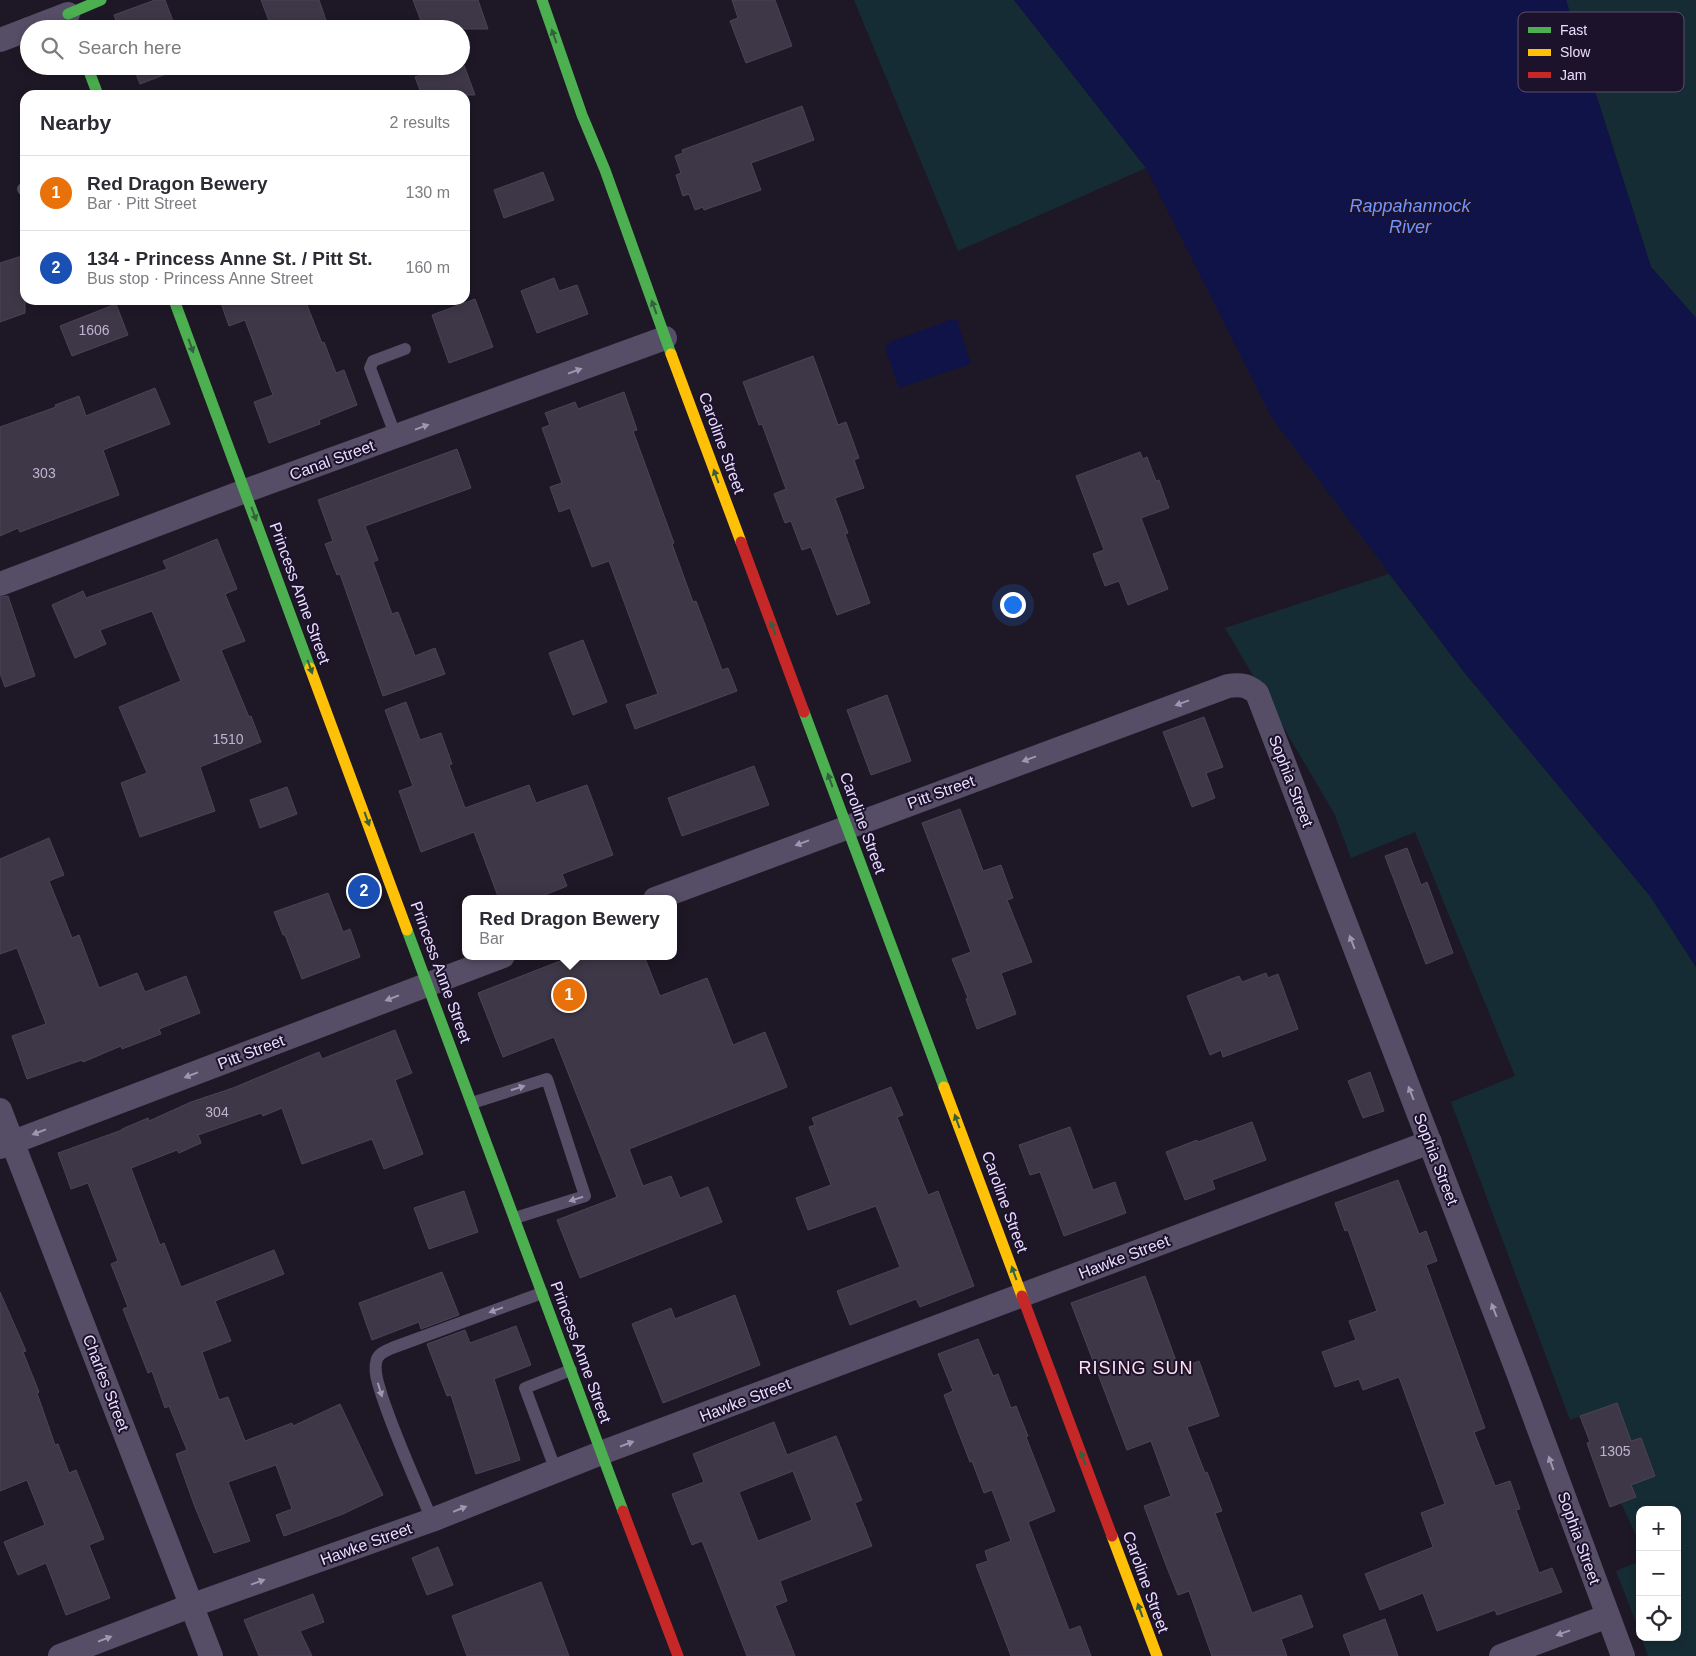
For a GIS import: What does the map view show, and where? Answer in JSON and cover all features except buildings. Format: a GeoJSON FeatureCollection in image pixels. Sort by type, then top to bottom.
{"type":"FeatureCollection","features":[{"type":"Feature","properties":{"kind":"main road"},"geometry":{"type":"LineString","coordinates":[[67,12],[101,0]]}},
{"type":"Feature","properties":{"kind":"main road","name":"Caroline Street"},"geometry":{"type":"LineString","coordinates":[[542,0],[582,115],[1157,1656]]}},
{"type":"Feature","properties":{"kind":"main road"},"geometry":{"type":"LineString","coordinates":[[90,75],[96,90]]}},
{"type":"Feature","properties":{"kind":"main road","name":"Princess Anne Street"},"geometry":{"type":"LineString","coordinates":[[176,305],[678,1656]]}},
{"type":"Feature","properties":{"kind":"street"},"geometry":{"type":"LineString","coordinates":[[49,20],[67,12]]}},
{"type":"Feature","properties":{"kind":"street"},"geometry":{"type":"LineString","coordinates":[[0,40],[20,32]]}},
{"type":"Feature","properties":{"kind":"street","name":"Canal Street"},"geometry":{"type":"LineString","coordinates":[[0,584],[245,491],[665,338]]}},
{"type":"Feature","properties":{"kind":"street","name":"Sophia Street"},"geometry":{"type":"LineString","coordinates":[[1228,686],[1238,684],[1249,686],[1257,693],[1517,1370],[1623,1656]]}},
{"type":"Feature","properties":{"kind":"street","name":"Pitt Street"},"geometry":{"type":"LineString","coordinates":[[666,895],[1228,686]]}},
{"type":"Feature","properties":{"kind":"street","name":"Pitt Street"},"geometry":{"type":"LineString","coordinates":[[6,1145],[492,960]]}},
{"type":"Feature","properties":{"kind":"street","name":"Charles Street"},"geometry":{"type":"LineString","coordinates":[[0,1110],[6,1145],[193,1606],[211,1656]]}},
{"type":"Feature","properties":{"kind":"street","name":"Hawke Street"},"geometry":{"type":"LineString","coordinates":[[60,1656],[432,1520],[601,1453],[1430,1142]]}},
{"type":"Feature","properties":{"kind":"street"},"geometry":{"type":"LineString","coordinates":[[1501,1656],[1608,1616]]}},
{"type":"Feature","properties":{"kind":"lane"},"geometry":{"type":"LineString","coordinates":[[396,436],[370,368],[373,361],[405,349]]}},
{"type":"Feature","properties":{"kind":"lane"},"geometry":{"type":"LineString","coordinates":[[472,1103],[547,1079],[585,1196],[515,1218]]}},
{"type":"Feature","properties":{"kind":"lane"},"geometry":{"type":"LineString","coordinates":[[432,1520],[387,1410],[377,1379],[377,1357],[392,1348],[542,1293]]}},
{"type":"Feature","properties":{"kind":"lane"},"geometry":{"type":"LineString","coordinates":[[556,1471],[525,1388],[571,1370]]}},
{"type":"Feature","properties":{"kind":"shaded area"},"geometry":{"type":"Polygon","coordinates":[[[854,0],[1014,0],[1146,168],[958,251],[854,0]]]}},
{"type":"Feature","properties":{"kind":"shaded area"},"geometry":{"type":"Polygon","coordinates":[[[1566,0],[1696,0],[1696,318],[1651,267],[1595,92],[1684,92],[1684,12],[1570,12],[1566,0]]]}},
{"type":"Feature","properties":{"kind":"shaded area"},"geometry":{"type":"Polygon","coordinates":[[[1389,574],[1464,672],[1650,896],[1696,967],[1696,1656],[1648,1656],[1642,1641],[1681,1641],[1681,1506],[1636,1506],[1636,1535],[1621,1503],[1636,1497],[1631,1485],[1655,1476],[1641,1438],[1631,1441],[1616,1403],[1570,1420],[1451,1102],[1515,1076],[1415,832],[1351,858],[1334,813],[1225,628],[1389,574]]]}},
{"type":"Feature","properties":{"kind":"shaded area"},"geometry":{"type":"Polygon","coordinates":[[[1636,1563],[1636,1623],[1616,1571],[1636,1563]]]}},
{"type":"Feature","properties":{"kind":"water","name":"Rappahannock River"},"geometry":{"type":"Polygon","coordinates":[[[1014,0],[1566,0],[1570,12],[1518,12],[1518,92],[1595,92],[1651,267],[1696,318],[1696,967],[1650,896],[1464,672],[1272,418],[1146,168],[1014,0]]]}},
{"type":"Feature","properties":{"kind":"water"},"geometry":{"type":"Polygon","coordinates":[[[953,319],[957,320],[971,364],[899,388],[885,348],[890,342],[953,319]]]}},
{"type":"Feature","properties":{"kind":"traffic: fast"},"geometry":{"type":"LineString","coordinates":[[68,14],[101,0]]}},
{"type":"Feature","properties":{"kind":"traffic: fast"},"geometry":{"type":"LineString","coordinates":[[542,0],[582,115],[605,170],[671,354]]}},
{"type":"Feature","properties":{"kind":"traffic: fast"},"geometry":{"type":"LineString","coordinates":[[90,75],[96,90]]}},
{"type":"Feature","properties":{"kind":"traffic: fast"},"geometry":{"type":"LineString","coordinates":[[176,305],[310,668]]}},
{"type":"Feature","properties":{"kind":"traffic: fast"},"geometry":{"type":"LineString","coordinates":[[804,712],[944,1087]]}},
{"type":"Feature","properties":{"kind":"traffic: fast"},"geometry":{"type":"LineString","coordinates":[[407,930],[623,1511]]}},
{"type":"Feature","properties":{"kind":"traffic: slow"},"geometry":{"type":"LineString","coordinates":[[671,354],[741,542]]}},
{"type":"Feature","properties":{"kind":"traffic: slow"},"geometry":{"type":"LineString","coordinates":[[310,668],[407,930]]}},
{"type":"Feature","properties":{"kind":"traffic: slow"},"geometry":{"type":"LineString","coordinates":[[944,1087],[1022,1296]]}},
{"type":"Feature","properties":{"kind":"traffic: slow"},"geometry":{"type":"LineString","coordinates":[[1112,1536],[1157,1656]]}},
{"type":"Feature","properties":{"kind":"traffic: jam"},"geometry":{"type":"LineString","coordinates":[[741,542],[804,712]]}},
{"type":"Feature","properties":{"kind":"traffic: jam"},"geometry":{"type":"LineString","coordinates":[[1022,1296],[1112,1536]]}},
{"type":"Feature","properties":{"kind":"traffic: jam"},"geometry":{"type":"LineString","coordinates":[[623,1511],[678,1656]]}},
{"type":"Feature","properties":{"kind":"place","name":"134 - Princess Anne St. / Pitt St."},"geometry":{"type":"Point","coordinates":[364,891]}},
{"type":"Feature","properties":{"kind":"place","name":"Red Dragon Bewery"},"geometry":{"type":"Point","coordinates":[569,995]}},
{"type":"Feature","properties":{"kind":"district","name":"RISING SUN"},"geometry":{"type":"Point","coordinates":[1136,1368]}}]}
